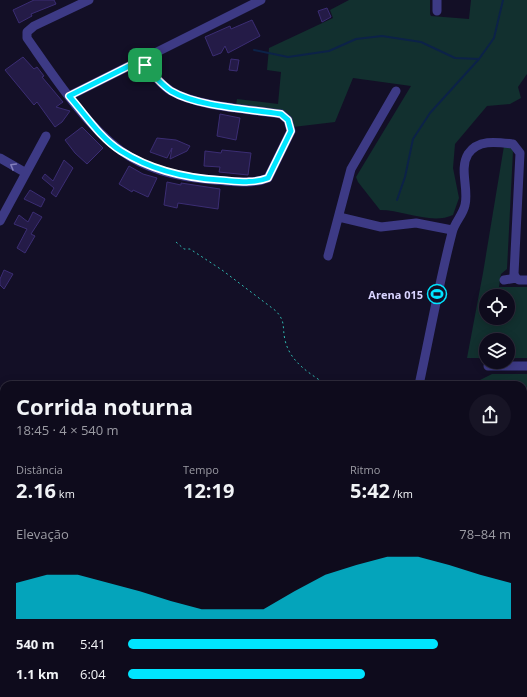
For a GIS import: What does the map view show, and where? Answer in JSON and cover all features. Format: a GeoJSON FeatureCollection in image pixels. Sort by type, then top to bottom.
{"type":"FeatureCollection","features":[{"type":"Feature","properties":{"kind":"street"},"geometry":{"type":"LineString","coordinates":[[89,0],[34,26],[27,32],[27,38],[69,96],[103,136],[120,151],[141,162],[168,173],[199,179],[258,182],[268,178],[291,131],[288,120],[281,114],[198,101],[172,91],[154,77],[141,60]]}},
{"type":"Feature","properties":{"kind":"street"},"geometry":{"type":"LineString","coordinates":[[69,96],[261,0]]}},
{"type":"Feature","properties":{"kind":"street"},"geometry":{"type":"LineString","coordinates":[[437,0],[437,11]]}},
{"type":"Feature","properties":{"kind":"street"},"geometry":{"type":"LineString","coordinates":[[328,256],[351,169],[396,91]]}},
{"type":"Feature","properties":{"kind":"street"},"geometry":{"type":"LineString","coordinates":[[0,221],[46,136]]}},
{"type":"Feature","properties":{"kind":"street"},"geometry":{"type":"LineString","coordinates":[[420,381],[452,230],[465,205],[466,196],[464,164],[468,154],[478,146],[488,142],[513,144],[520,153],[514,274],[516,278]]}},
{"type":"Feature","properties":{"kind":"street"},"geometry":{"type":"LineString","coordinates":[[0,158],[26,173]]}},
{"type":"Feature","properties":{"kind":"street"},"geometry":{"type":"LineString","coordinates":[[339,217],[381,227],[416,223],[452,230]]}},
{"type":"Feature","properties":{"kind":"street"},"geometry":{"type":"LineString","coordinates":[[504,280],[516,278],[527,280]]}},
{"type":"Feature","properties":{"kind":"street"},"geometry":{"type":"LineString","coordinates":[[515,366],[527,366]]}},
{"type":"Feature","properties":{"kind":"path"},"geometry":{"type":"LineString","coordinates":[[176,242],[184,249],[190,249],[222,270],[276,311],[283,318],[285,340],[293,358],[322,381]]}},
{"type":"Feature","properties":{"kind":"green space"},"geometry":{"type":"Polygon","coordinates":[[[349,0],[430,0],[431,16],[469,19],[471,0],[527,0],[527,74],[518,87],[521,98],[510,104],[487,106],[455,144],[453,168],[459,198],[453,215],[445,218],[427,218],[380,210],[358,182],[356,177],[411,86],[353,78],[335,122],[293,127],[289,116],[236,105],[237,99],[278,104],[281,72],[267,70],[269,48],[333,18],[330,10],[349,0]]]}},
{"type":"Feature","properties":{"kind":"green space"},"geometry":{"type":"Polygon","coordinates":[[[505,140],[513,151],[507,269],[501,274],[499,287],[527,287],[527,358],[515,358],[515,333],[479,333],[479,358],[467,358],[479,294],[479,325],[515,325],[515,289],[480,289],[505,140]]]}},
{"type":"Feature","properties":{"kind":"green space"},"geometry":{"type":"Polygon","coordinates":[[[492,374],[527,374],[527,381],[478,381],[492,374]]]}},
{"type":"Feature","properties":{"kind":"building"},"geometry":{"type":"Polygon","coordinates":[[[34,0],[54,0],[56,4],[31,14],[32,16],[19,23],[13,10],[34,0]]]}},
{"type":"Feature","properties":{"kind":"building"},"geometry":{"type":"Polygon","coordinates":[[[327,8],[331,17],[322,22],[318,11],[327,8]]]}},
{"type":"Feature","properties":{"kind":"building"},"geometry":{"type":"Polygon","coordinates":[[[252,20],[260,36],[228,53],[225,46],[221,53],[213,56],[205,37],[230,26],[231,29],[252,20]]]}},
{"type":"Feature","properties":{"kind":"building"},"geometry":{"type":"Polygon","coordinates":[[[23,57],[34,69],[37,67],[44,76],[42,77],[63,102],[56,107],[70,111],[62,122],[55,127],[37,102],[34,105],[5,70],[23,57]]]}},
{"type":"Feature","properties":{"kind":"building"},"geometry":{"type":"Polygon","coordinates":[[[231,59],[239,60],[237,71],[229,70],[231,59]]]}},
{"type":"Feature","properties":{"kind":"building"},"geometry":{"type":"Polygon","coordinates":[[[220,114],[240,118],[236,140],[217,136],[220,114]]]}},
{"type":"Feature","properties":{"kind":"building"},"geometry":{"type":"Polygon","coordinates":[[[82,127],[103,148],[87,164],[75,153],[65,140],[82,127]]]}},
{"type":"Feature","properties":{"kind":"building"},"geometry":{"type":"Polygon","coordinates":[[[157,138],[176,140],[190,146],[187,151],[170,159],[172,148],[167,158],[150,152],[157,138]]]}},
{"type":"Feature","properties":{"kind":"building"},"geometry":{"type":"Polygon","coordinates":[[[222,150],[251,153],[248,175],[219,172],[220,167],[204,166],[205,151],[221,153],[222,150]]]}},
{"type":"Feature","properties":{"kind":"building"},"geometry":{"type":"Polygon","coordinates":[[[64,160],[73,168],[56,197],[51,193],[54,188],[42,178],[45,174],[53,181],[64,160]]]}},
{"type":"Feature","properties":{"kind":"building"},"geometry":{"type":"Polygon","coordinates":[[[129,166],[143,174],[157,178],[148,197],[133,190],[132,192],[119,184],[129,166]]]}},
{"type":"Feature","properties":{"kind":"building"},"geometry":{"type":"Polygon","coordinates":[[[167,182],[220,189],[218,209],[178,203],[177,208],[164,205],[167,182]]]}},
{"type":"Feature","properties":{"kind":"building"},"geometry":{"type":"Polygon","coordinates":[[[30,190],[45,199],[41,207],[24,199],[30,190]]]}},
{"type":"Feature","properties":{"kind":"building"},"geometry":{"type":"Polygon","coordinates":[[[33,212],[42,217],[31,234],[35,236],[25,253],[17,248],[27,229],[14,224],[19,215],[28,222],[33,212]]]}},
{"type":"Feature","properties":{"kind":"building"},"geometry":{"type":"Polygon","coordinates":[[[4,270],[13,274],[4,289],[0,285],[0,279],[4,270]]]}},
{"type":"Feature","properties":{"kind":"waterway"},"geometry":{"type":"LineString","coordinates":[[397,200],[405,177],[413,139],[430,113],[479,59],[494,38],[503,0]]}},
{"type":"Feature","properties":{"kind":"waterway"},"geometry":{"type":"LineString","coordinates":[[254,50],[288,57],[329,51],[356,39],[382,36],[421,42],[455,58],[479,59]]}},
{"type":"Feature","properties":{"kind":"place","name":"Arena 015"},"geometry":{"type":"Point","coordinates":[437,294]}},
{"type":"Feature","properties":{"kind":"route"},"geometry":{"type":"LineString","coordinates":[[141,60],[145,65],[154,77],[172,91],[198,101],[281,114],[288,120],[291,131],[268,178],[258,182],[199,179],[168,173],[141,162],[120,151],[103,136],[69,96],[141,60]]}}]}
